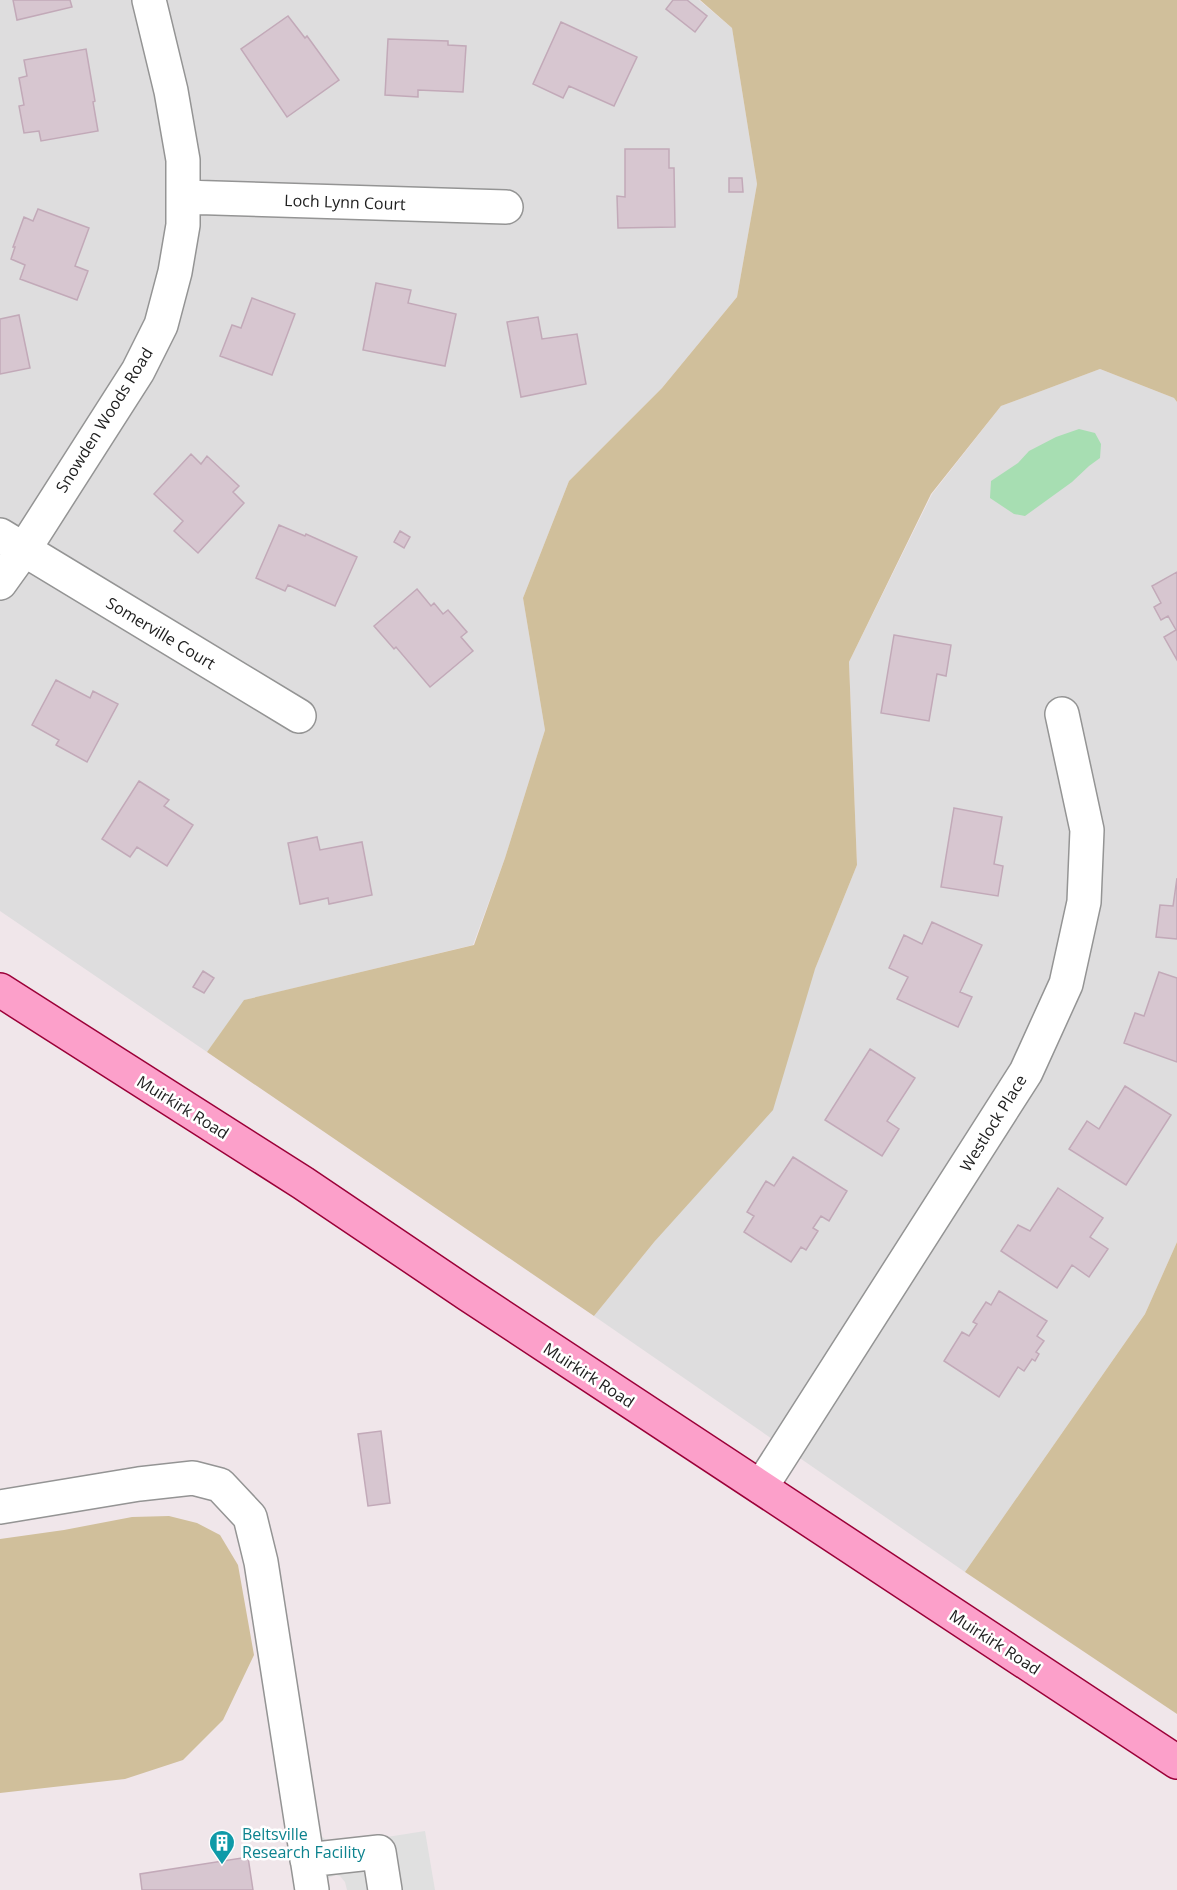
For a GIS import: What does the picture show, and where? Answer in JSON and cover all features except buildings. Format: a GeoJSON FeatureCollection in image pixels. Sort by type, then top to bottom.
{"type":"FeatureCollection","features":[{"type":"Feature","properties":{"kind":"main road","name":"Muirkirk Road"},"geometry":{"type":"LineString","coordinates":[[0,990],[303,1183],[1177,1762]]}},
{"type":"Feature","properties":{"kind":"street","name":"Snowden Woods Road"},"geometry":{"type":"LineString","coordinates":[[0,583],[11,543],[138,371],[161,325],[183,225],[183,160],[171,91],[149,0]]}},
{"type":"Feature","properties":{"kind":"street","name":"Loch Lynn Court"},"geometry":{"type":"LineString","coordinates":[[183,197],[506,207]]}},
{"type":"Feature","properties":{"kind":"street","name":"Somerville Court"},"geometry":{"type":"LineString","coordinates":[[11,543],[299,716]]}},
{"type":"Feature","properties":{"kind":"street","name":"Westlock Place"},"geometry":{"type":"LineString","coordinates":[[761,1487],[1026,1071],[1066,984],[1084,902],[1087,830],[1062,714]]}},
{"type":"Feature","properties":{"kind":"street"},"geometry":{"type":"LineString","coordinates":[[0,1507],[139,1484],[192,1478],[220,1485],[250,1517],[261,1562],[309,1875],[379,1852],[385,1890]]}},
{"type":"Feature","properties":{"kind":"shaded area"},"geometry":{"type":"Polygon","coordinates":[[[0,0],[699,0],[732,28],[757,184],[737,297],[662,388],[569,481],[523,598],[545,730],[505,858],[473,945],[245,1000],[207,1052],[0,911],[0,0]]]}},
{"type":"Feature","properties":{"kind":"shaded area"},"geometry":{"type":"Polygon","coordinates":[[[700,0],[1177,0],[1177,402],[1174,398],[1100,369],[1001,406],[931,494],[849,662],[857,865],[815,969],[773,1110],[655,1241],[594,1316],[207,1052],[244,1000],[474,945],[505,858],[545,730],[523,598],[569,481],[662,388],[737,297],[757,184],[732,28],[700,0]]]}},
{"type":"Feature","properties":{"kind":"shaded area"},"geometry":{"type":"Polygon","coordinates":[[[1100,369],[1174,398],[1177,402],[1177,1242],[1145,1314],[965,1572],[594,1316],[655,1241],[815,969],[857,865],[849,662],[932,494],[1001,406],[1100,369]]]}},
{"type":"Feature","properties":{"kind":"shaded area"},"geometry":{"type":"Polygon","coordinates":[[[1079,429],[1095,433],[1101,444],[1100,458],[1072,482],[1025,516],[1014,514],[990,498],[991,481],[1018,463],[1029,451],[1056,437],[1079,429]]]}},
{"type":"Feature","properties":{"kind":"shaded area"},"geometry":{"type":"Polygon","coordinates":[[[1177,1242],[1177,1714],[965,1572],[1145,1314],[1177,1242]]]}},
{"type":"Feature","properties":{"kind":"shaded area"},"geometry":{"type":"Polygon","coordinates":[[[169,1516],[197,1523],[220,1535],[238,1565],[254,1655],[223,1720],[183,1760],[125,1779],[0,1793],[0,1539],[132,1517],[169,1516]]]}},
{"type":"Feature","properties":{"kind":"shaded area"},"geometry":{"type":"Polygon","coordinates":[[[425,1831],[435,1890],[347,1890],[345,1882],[336,1875],[328,1878],[328,1882],[320,1835],[331,1844],[336,1845],[425,1831]]]}},
{"type":"Feature","properties":{"kind":"place","name":"Beltsville Research Facility"},"geometry":{"type":"Point","coordinates":[222,1866]}}]}
